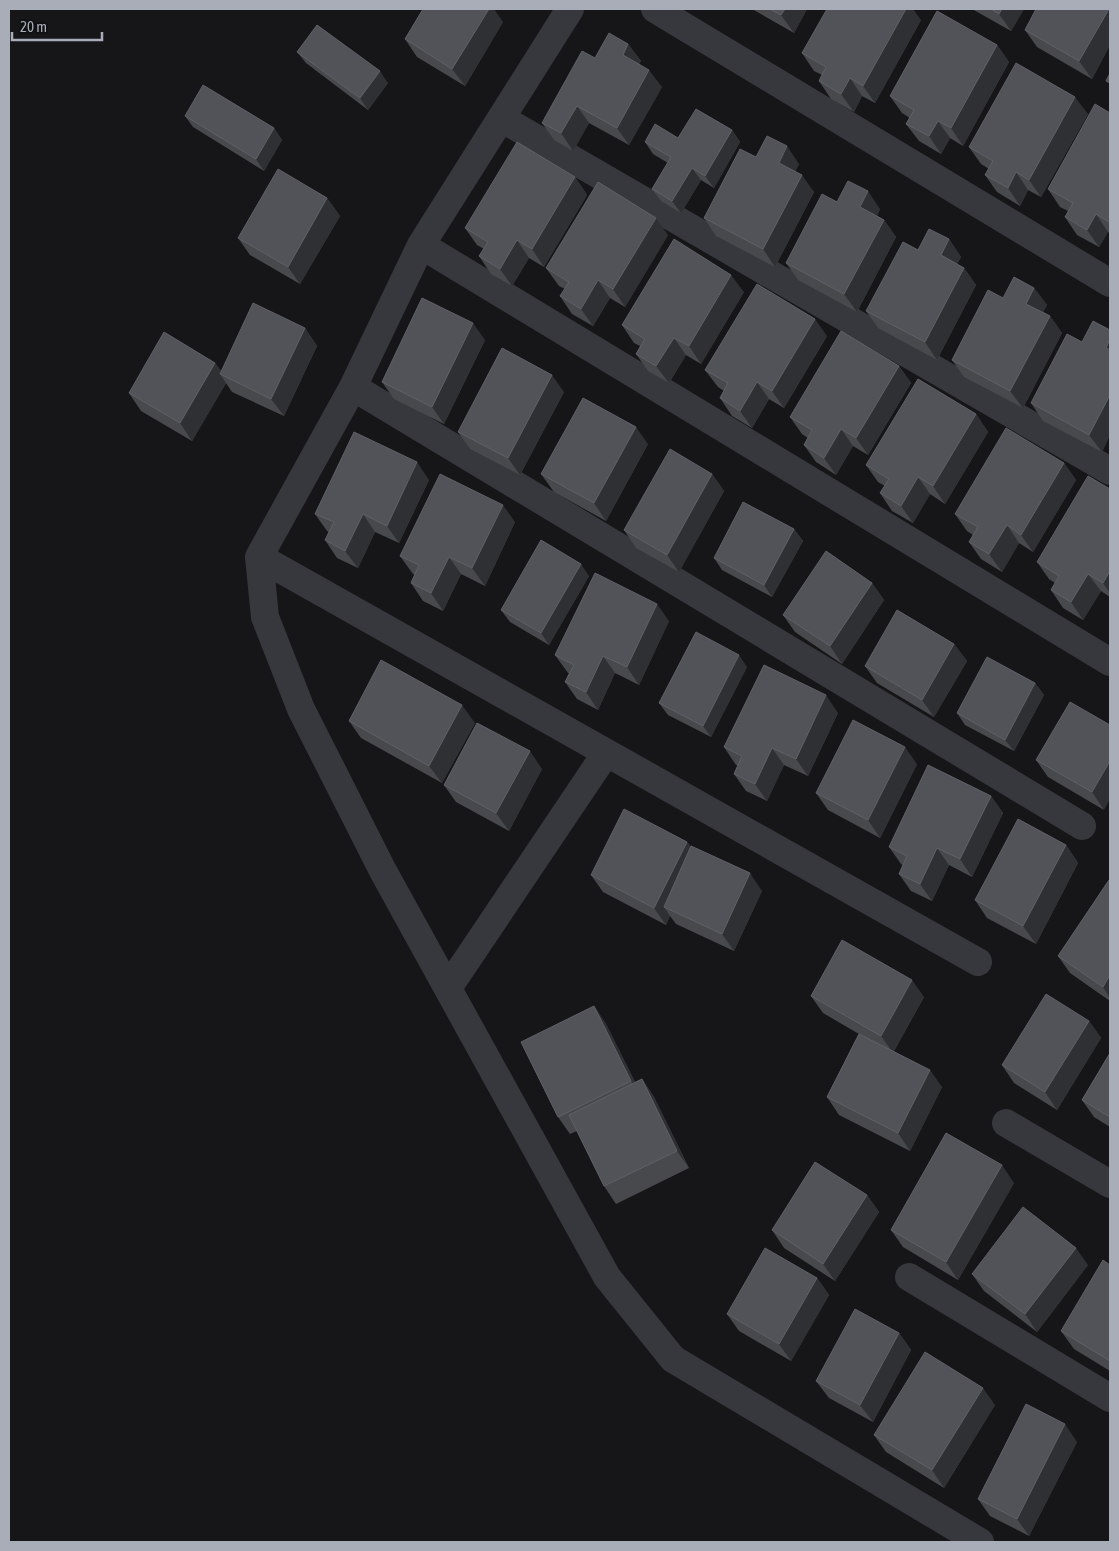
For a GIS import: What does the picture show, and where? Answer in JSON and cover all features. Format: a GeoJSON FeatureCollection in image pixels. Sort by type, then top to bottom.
{"type":"FeatureCollection","features":[{"type":"Feature","properties":{"kind":"street"},"geometry":{"type":"LineString","coordinates":[[570,9],[421,245],[353,387],[258,557],[266,617],[301,709],[383,871],[607,1277],[673,1359],[980,1542]]}},
{"type":"Feature","properties":{"kind":"street"},"geometry":{"type":"LineString","coordinates":[[655,9],[1110,283]]}},
{"type":"Feature","properties":{"kind":"street"},"geometry":{"type":"LineString","coordinates":[[501,118],[1110,471]]}},
{"type":"Feature","properties":{"kind":"street"},"geometry":{"type":"LineString","coordinates":[[421,245],[1110,662]]}},
{"type":"Feature","properties":{"kind":"street"},"geometry":{"type":"LineString","coordinates":[[353,387],[1082,826]]}},
{"type":"Feature","properties":{"kind":"street"},"geometry":{"type":"LineString","coordinates":[[258,557],[978,962]]}},
{"type":"Feature","properties":{"kind":"street"},"geometry":{"type":"LineString","coordinates":[[448,988],[606,753]]}},
{"type":"Feature","properties":{"kind":"street"},"geometry":{"type":"LineString","coordinates":[[1006,1123],[1110,1184]]}},
{"type":"Feature","properties":{"kind":"street"},"geometry":{"type":"LineString","coordinates":[[910,1278],[1110,1398]]}},
{"type":"Feature","properties":{"kind":"building"},"geometry":{"type":"Polygon","coordinates":[[[423,9],[489,9],[452,69],[405,39],[423,9]]]}},
{"type":"Feature","properties":{"kind":"building"},"geometry":{"type":"Polygon","coordinates":[[[770,9],[785,9],[781,15],[770,9]]]}},
{"type":"Feature","properties":{"kind":"building"},"geometry":{"type":"Polygon","coordinates":[[[827,9],[906,9],[863,86],[850,78],[841,94],[819,81],[826,67],[802,53],[827,9]]]}},
{"type":"Feature","properties":{"kind":"building"},"geometry":{"type":"Polygon","coordinates":[[[991,9],[1002,9],[999,14],[991,9]]]}},
{"type":"Feature","properties":{"kind":"building"},"geometry":{"type":"Polygon","coordinates":[[[1036,9],[1109,9],[1079,61],[1025,30],[1036,9]]]}},
{"type":"Feature","properties":{"kind":"building"},"geometry":{"type":"Polygon","coordinates":[[[937,11],[997,45],[951,128],[938,121],[929,136],[906,124],[914,110],[890,96],[937,11]]]}},
{"type":"Feature","properties":{"kind":"building"},"geometry":{"type":"Polygon","coordinates":[[[317,25],[380,71],[360,98],[297,52],[317,25]]]}},
{"type":"Feature","properties":{"kind":"building"},"geometry":{"type":"Polygon","coordinates":[[[609,33],[628,44],[623,55],[649,70],[617,128],[577,106],[561,133],[542,123],[582,51],[595,58],[609,33]]]}},
{"type":"Feature","properties":{"kind":"building"},"geometry":{"type":"Polygon","coordinates":[[[1016,63],[1075,97],[1029,180],[1016,172],[1008,188],[985,175],[993,161],[969,147],[1016,63]]]}},
{"type":"Feature","properties":{"kind":"building"},"geometry":{"type":"Polygon","coordinates":[[[1110,73],[1110,83],[1106,81],[1110,73]]]}},
{"type":"Feature","properties":{"kind":"building"},"geometry":{"type":"Polygon","coordinates":[[[203,85],[274,128],[256,159],[185,116],[203,85]]]}},
{"type":"Feature","properties":{"kind":"building"},"geometry":{"type":"Polygon","coordinates":[[[1095,104],[1110,113],[1110,220],[1109,222],[1096,214],[1087,230],[1065,217],[1073,203],[1048,189],[1095,104]]]}},
{"type":"Feature","properties":{"kind":"building"},"geometry":{"type":"Polygon","coordinates":[[[696,109],[732,130],[705,176],[692,168],[672,201],[652,189],[671,157],[645,142],[655,124],[678,138],[696,109]]]}},
{"type":"Feature","properties":{"kind":"building"},"geometry":{"type":"Polygon","coordinates":[[[767,136],[787,146],[779,163],[802,175],[763,249],[704,218],[740,149],[756,157],[767,136]]]}},
{"type":"Feature","properties":{"kind":"building"},"geometry":{"type":"Polygon","coordinates":[[[517,142],[575,177],[532,249],[517,240],[500,269],[479,256],[488,242],[465,228],[517,142]]]}},
{"type":"Feature","properties":{"kind":"building"},"geometry":{"type":"Polygon","coordinates":[[[278,169],[327,198],[288,267],[238,238],[278,169]]]}},
{"type":"Feature","properties":{"kind":"building"},"geometry":{"type":"Polygon","coordinates":[[[848,181],[868,191],[860,207],[884,220],[844,294],[786,263],[822,194],[837,202],[848,181]]]}},
{"type":"Feature","properties":{"kind":"building"},"geometry":{"type":"Polygon","coordinates":[[[598,182],[656,218],[613,289],[598,280],[581,309],[560,296],[569,282],[546,268],[598,182]]]}},
{"type":"Feature","properties":{"kind":"building"},"geometry":{"type":"Polygon","coordinates":[[[929,229],[949,239],[941,255],[964,268],[925,342],[866,311],[903,242],[918,250],[929,229]]]}},
{"type":"Feature","properties":{"kind":"building"},"geometry":{"type":"Polygon","coordinates":[[[674,239],[731,275],[689,346],[674,338],[656,366],[636,354],[645,339],[622,325],[674,239]]]}},
{"type":"Feature","properties":{"kind":"building"},"geometry":{"type":"Polygon","coordinates":[[[1014,277],[1034,288],[1026,304],[1050,316],[1010,391],[952,360],[988,290],[1003,298],[1014,277]]]}},
{"type":"Feature","properties":{"kind":"building"},"geometry":{"type":"Polygon","coordinates":[[[757,284],[815,319],[772,391],[757,382],[740,411],[720,398],[728,383],[705,370],[757,284]]]}},
{"type":"Feature","properties":{"kind":"building"},"geometry":{"type":"Polygon","coordinates":[[[422,298],[473,323],[432,407],[382,382],[422,298]]]}},
{"type":"Feature","properties":{"kind":"building"},"geometry":{"type":"Polygon","coordinates":[[[253,303],[305,328],[271,399],[220,374],[253,303]]]}},
{"type":"Feature","properties":{"kind":"building"},"geometry":{"type":"Polygon","coordinates":[[[1093,321],[1110,330],[1110,339],[1106,348],[1110,350],[1110,395],[1089,435],[1031,403],[1067,334],[1082,342],[1093,321]]]}},
{"type":"Feature","properties":{"kind":"building"},"geometry":{"type":"Polygon","coordinates":[[[841,331],[899,366],[856,438],[841,429],[824,458],[804,445],[812,430],[790,417],[841,331]]]}},
{"type":"Feature","properties":{"kind":"building"},"geometry":{"type":"Polygon","coordinates":[[[164,332],[215,363],[180,423],[129,393],[164,332]]]}},
{"type":"Feature","properties":{"kind":"building"},"geometry":{"type":"Polygon","coordinates":[[[502,348],[552,375],[508,458],[458,432],[502,348]]]}},
{"type":"Feature","properties":{"kind":"building"},"geometry":{"type":"Polygon","coordinates":[[[918,379],[976,414],[933,486],[918,477],[901,506],[880,493],[889,479],[866,465],[918,379]]]}},
{"type":"Feature","properties":{"kind":"building"},"geometry":{"type":"Polygon","coordinates":[[[583,398],[636,427],[594,503],[541,474],[583,398]]]}},
{"type":"Feature","properties":{"kind":"building"},"geometry":{"type":"Polygon","coordinates":[[[1006,428],[1064,463],[1021,535],[1007,525],[989,554],[969,542],[978,527],[955,514],[1006,428]]]}},
{"type":"Feature","properties":{"kind":"building"},"geometry":{"type":"Polygon","coordinates":[[[354,432],[417,462],[387,526],[363,514],[345,551],[325,540],[334,522],[315,514],[354,432]]]}},
{"type":"Feature","properties":{"kind":"building"},"geometry":{"type":"Polygon","coordinates":[[[670,449],[712,474],[667,555],[624,530],[670,449]]]}},
{"type":"Feature","properties":{"kind":"building"},"geometry":{"type":"Polygon","coordinates":[[[440,474],[503,505],[472,568],[449,557],[431,593],[411,583],[419,565],[400,556],[440,474]]]}},
{"type":"Feature","properties":{"kind":"building"},"geometry":{"type":"Polygon","coordinates":[[[1088,476],[1110,489],[1110,571],[1103,583],[1088,574],[1071,602],[1051,590],[1059,576],[1037,562],[1088,476]]]}},
{"type":"Feature","properties":{"kind":"building"},"geometry":{"type":"Polygon","coordinates":[[[743,502],[794,529],[764,585],[714,558],[743,502]]]}},
{"type":"Feature","properties":{"kind":"building"},"geometry":{"type":"Polygon","coordinates":[[[541,540],[581,564],[541,633],[501,610],[541,540]]]}},
{"type":"Feature","properties":{"kind":"building"},"geometry":{"type":"Polygon","coordinates":[[[826,551],[872,583],[830,646],[783,615],[826,551]]]}},
{"type":"Feature","properties":{"kind":"building"},"geometry":{"type":"Polygon","coordinates":[[[595,573],[657,604],[627,667],[603,656],[586,692],[565,682],[574,665],[555,655],[595,573]]]}},
{"type":"Feature","properties":{"kind":"building"},"geometry":{"type":"Polygon","coordinates":[[[897,610],[954,644],[922,700],[865,666],[897,610]]]}},
{"type":"Feature","properties":{"kind":"building"},"geometry":{"type":"Polygon","coordinates":[[[696,632],[739,655],[703,726],[659,703],[696,632]]]}},
{"type":"Feature","properties":{"kind":"building"},"geometry":{"type":"Polygon","coordinates":[[[987,657],[1035,683],[1005,740],[957,713],[987,657]]]}},
{"type":"Feature","properties":{"kind":"building"},"geometry":{"type":"Polygon","coordinates":[[[381,660],[462,705],[429,766],[349,721],[381,660]]]}},
{"type":"Feature","properties":{"kind":"building"},"geometry":{"type":"Polygon","coordinates":[[[764,665],[826,695],[796,759],[772,748],[755,784],[734,774],[742,756],[724,747],[764,665]]]}},
{"type":"Feature","properties":{"kind":"building"},"geometry":{"type":"Polygon","coordinates":[[[1070,702],[1110,725],[1110,761],[1092,792],[1036,760],[1070,702]]]}},
{"type":"Feature","properties":{"kind":"building"},"geometry":{"type":"Polygon","coordinates":[[[853,720],[905,747],[868,820],[816,793],[853,720]]]}},
{"type":"Feature","properties":{"kind":"building"},"geometry":{"type":"Polygon","coordinates":[[[477,723],[530,751],[496,813],[444,785],[477,723]]]}},
{"type":"Feature","properties":{"kind":"building"},"geometry":{"type":"Polygon","coordinates":[[[928,765],[991,796],[960,859],[937,848],[920,884],[899,874],[907,856],[889,847],[928,765]]]}},
{"type":"Feature","properties":{"kind":"building"},"geometry":{"type":"Polygon","coordinates":[[[624,809],[687,842],[654,908],[591,875],[624,809]]]}},
{"type":"Feature","properties":{"kind":"building"},"geometry":{"type":"Polygon","coordinates":[[[1018,819],[1066,845],[1023,926],[975,900],[1018,819]]]}},
{"type":"Feature","properties":{"kind":"building"},"geometry":{"type":"Polygon","coordinates":[[[691,846],[750,873],[722,934],[664,907],[691,846]]]}},
{"type":"Feature","properties":{"kind":"building"},"geometry":{"type":"Polygon","coordinates":[[[1109,880],[1110,975],[1103,987],[1058,956],[1109,880]]]}},
{"type":"Feature","properties":{"kind":"building"},"geometry":{"type":"Polygon","coordinates":[[[842,940],[912,980],[881,1036],[811,996],[842,940]]]}},
{"type":"Feature","properties":{"kind":"building"},"geometry":{"type":"Polygon","coordinates":[[[1046,994],[1089,1021],[1045,1092],[1002,1065],[1046,994]]]}},
{"type":"Feature","properties":{"kind":"building"},"geometry":{"type":"Polygon","coordinates":[[[594,1006],[631,1081],[558,1117],[521,1042],[594,1006]]]}},
{"type":"Feature","properties":{"kind":"building"},"geometry":{"type":"Polygon","coordinates":[[[859,1034],[930,1070],[898,1133],[827,1097],[859,1034]]]}},
{"type":"Feature","properties":{"kind":"building"},"geometry":{"type":"Polygon","coordinates":[[[1110,1053],[1110,1117],[1082,1100],[1110,1053]]]}},
{"type":"Feature","properties":{"kind":"building"},"geometry":{"type":"Polygon","coordinates":[[[642,1079],[677,1151],[604,1186],[569,1115],[642,1079]]]}},
{"type":"Feature","properties":{"kind":"building"},"geometry":{"type":"Polygon","coordinates":[[[946,1133],[1002,1165],[946,1262],[891,1230],[946,1133]]]}},
{"type":"Feature","properties":{"kind":"building"},"geometry":{"type":"Polygon","coordinates":[[[815,1162],[867,1195],[823,1264],[772,1230],[815,1162]]]}},
{"type":"Feature","properties":{"kind":"building"},"geometry":{"type":"Polygon","coordinates":[[[1023,1207],[1076,1248],[1025,1314],[972,1274],[1023,1207]]]}},
{"type":"Feature","properties":{"kind":"building"},"geometry":{"type":"Polygon","coordinates":[[[765,1248],[817,1278],[779,1344],[727,1314],[765,1248]]]}},
{"type":"Feature","properties":{"kind":"building"},"geometry":{"type":"Polygon","coordinates":[[[1103,1260],[1110,1265],[1110,1361],[1061,1331],[1103,1260]]]}},
{"type":"Feature","properties":{"kind":"building"},"geometry":{"type":"Polygon","coordinates":[[[855,1309],[899,1333],[860,1405],[816,1381],[855,1309]]]}},
{"type":"Feature","properties":{"kind":"building"},"geometry":{"type":"Polygon","coordinates":[[[925,1352],[983,1388],[932,1470],[874,1435],[925,1352]]]}},
{"type":"Feature","properties":{"kind":"building"},"geometry":{"type":"Polygon","coordinates":[[[1026,1404],[1065,1424],[1017,1519],[978,1499],[1026,1404]]]}}]}
